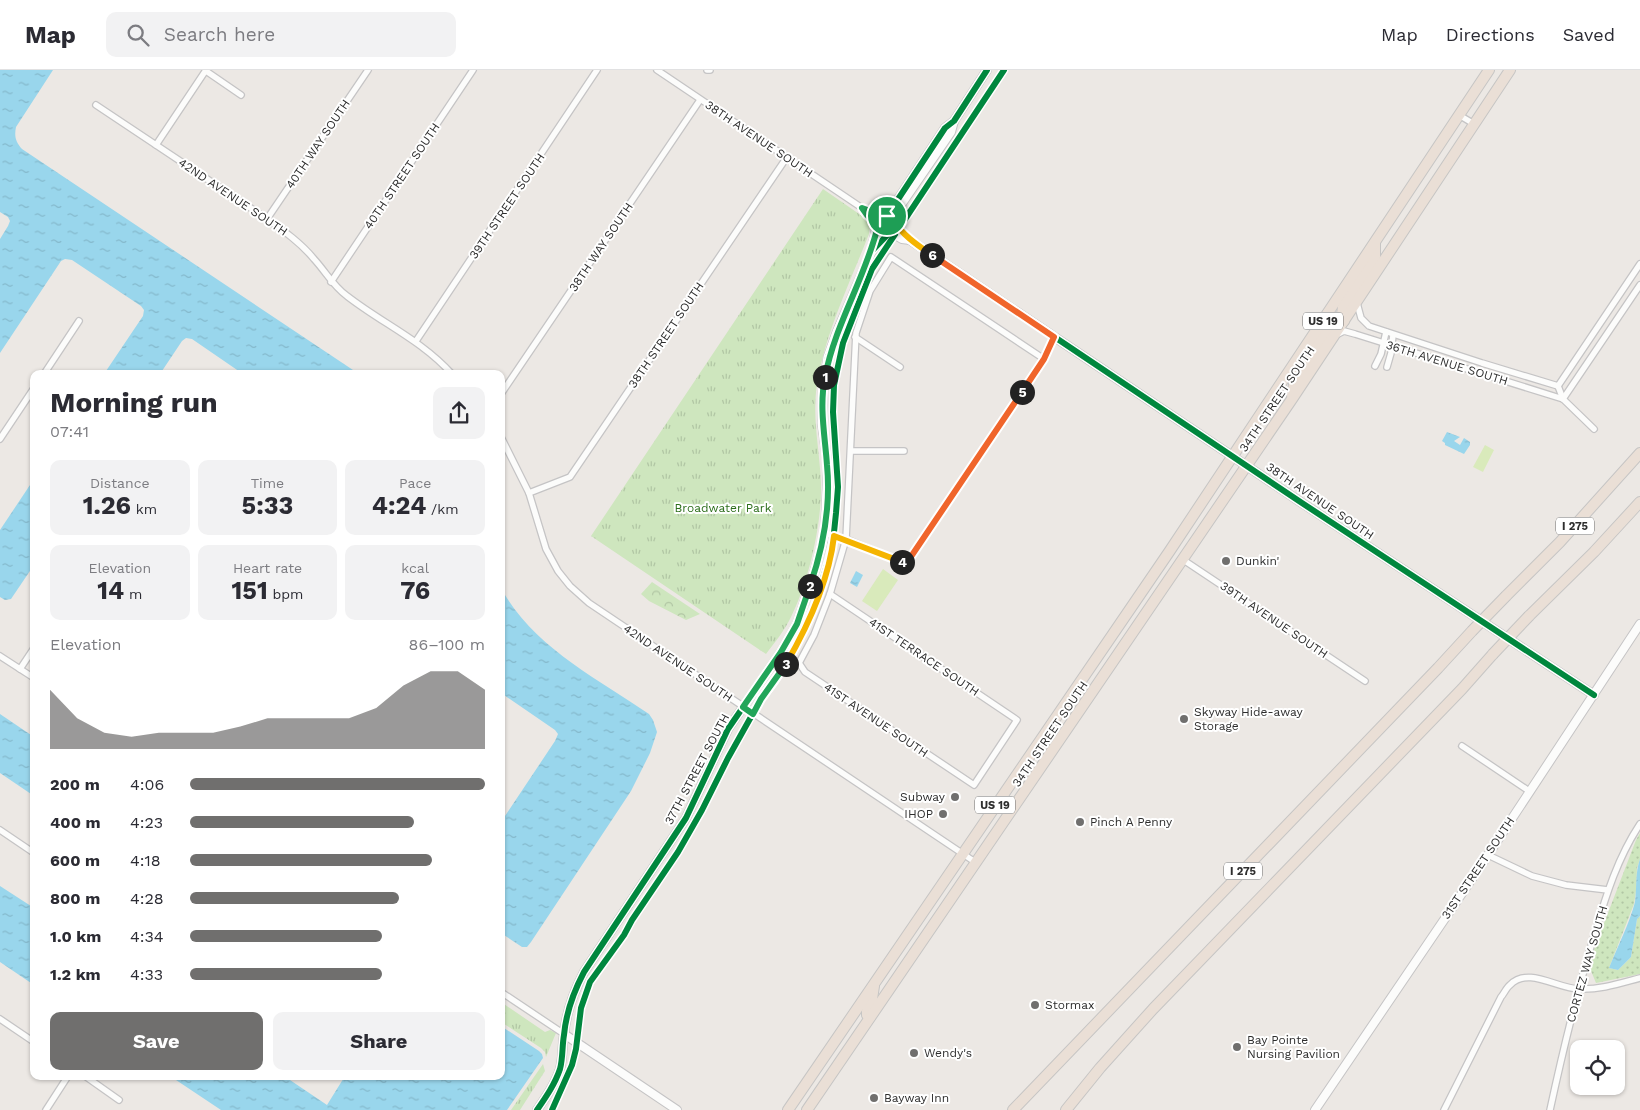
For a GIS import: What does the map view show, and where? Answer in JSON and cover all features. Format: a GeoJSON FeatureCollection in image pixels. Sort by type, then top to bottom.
{"type":"FeatureCollection","features":[{"type":"Feature","properties":{"kind":"highway","name":"34TH STREET SOUTH"},"geometry":{"type":"LineString","coordinates":[[788,1110],[1110,638],[1375,244],[1489,70]]}},
{"type":"Feature","properties":{"kind":"highway","name":"34TH STREET SOUTH"},"geometry":{"type":"LineString","coordinates":[[807,1110],[1292,399],[1510,70]]}},
{"type":"Feature","properties":{"kind":"highway"},"geometry":{"type":"LineString","coordinates":[[1344,321],[1343,307],[1375,257],[1375,244]]}},
{"type":"Feature","properties":{"kind":"highway"},"geometry":{"type":"LineString","coordinates":[[1292,399],[1295,380],[1327,330],[1329,324],[1328,313]]}},
{"type":"Feature","properties":{"kind":"highway","name":"I 275"},"geometry":{"type":"LineString","coordinates":[[1013,1110],[1566,535],[1640,453]]}},
{"type":"Feature","properties":{"kind":"highway","name":"I 275"},"geometry":{"type":"LineString","coordinates":[[1066,1110],[1100,1068],[1153,1009],[1640,502]]}},
{"type":"Feature","properties":{"kind":"highway"},"geometry":{"type":"LineString","coordinates":[[1123,646],[1123,631],[1136,611],[1141,592]]}},
{"type":"Feature","properties":{"kind":"highway"},"geometry":{"type":"LineString","coordinates":[[1089,697],[1091,678],[1110,649],[1110,638]]}},
{"type":"Feature","properties":{"kind":"highway"},"geometry":{"type":"LineString","coordinates":[[870,1017],[867,1011],[872,999],[874,982]]}},
{"type":"Feature","properties":{"kind":"highway"},"geometry":{"type":"LineString","coordinates":[[850,1047],[852,1032],[860,1018],[856,1010]]}},
{"type":"Feature","properties":{"kind":"street"},"geometry":{"type":"LineString","coordinates":[[156,145],[206,70],[241,95]]}},
{"type":"Feature","properties":{"kind":"street","name":"40TH WAY SOUTH"},"geometry":{"type":"LineString","coordinates":[[267,219],[368,70]]}},
{"type":"Feature","properties":{"kind":"street","name":"40TH STREET SOUTH"},"geometry":{"type":"LineString","coordinates":[[331,282],[473,70]]}},
{"type":"Feature","properties":{"kind":"street","name":"39TH STREET SOUTH"},"geometry":{"type":"LineString","coordinates":[[416,341],[597,70]]}},
{"type":"Feature","properties":{"kind":"street","name":"38TH AVENUE SOUTH"},"geometry":{"type":"LineString","coordinates":[[657,70],[862,208],[889,218],[910,240],[1232,456],[1594,695]]}},
{"type":"Feature","properties":{"kind":"street"},"geometry":{"type":"LineString","coordinates":[[889,218],[945,128],[954,121],[987,70]]}},
{"type":"Feature","properties":{"kind":"street","name":"38TH WAY SOUTH"},"geometry":{"type":"LineString","coordinates":[[505,388],[700,100]]}},
{"type":"Feature","properties":{"kind":"street","name":"42ND AVENUE SOUTH"},"geometry":{"type":"LineString","coordinates":[[96,105],[292,237],[314,258],[331,282],[347,296],[416,341],[448,370]]}},
{"type":"Feature","properties":{"kind":"street"},"geometry":{"type":"LineString","coordinates":[[1459,115],[1474,124]]}},
{"type":"Feature","properties":{"kind":"street","name":"38TH STREET SOUTH"},"geometry":{"type":"LineString","coordinates":[[529,493],[570,477],[786,157]]}},
{"type":"Feature","properties":{"kind":"street","name":"38TH AVENUE SOUTH"},"geometry":{"type":"LineString","coordinates":[[862,208],[878,225]]}},
{"type":"Feature","properties":{"kind":"street"},"geometry":{"type":"LineString","coordinates":[[879,218],[889,218],[893,229],[890,232],[881,231],[878,225],[879,218]]}},
{"type":"Feature","properties":{"kind":"street","name":"37TH STREET SOUTH"},"geometry":{"type":"LineString","coordinates":[[537,1110],[554,1084],[560,1070],[564,1034],[576,987],[584,972],[686,818],[728,730],[781,652],[797,624],[825,533],[828,467],[822,423],[823,388],[828,357],[871,252],[878,225]]}},
{"type":"Feature","properties":{"kind":"street","name":"38TH AVENUE SOUTH"},"geometry":{"type":"LineString","coordinates":[[890,232],[902,239],[910,240]]}},
{"type":"Feature","properties":{"kind":"street","name":"37TH STREET SOUTH"},"geometry":{"type":"LineString","coordinates":[[871,252],[890,232]]}},
{"type":"Feature","properties":{"kind":"street"},"geometry":{"type":"LineString","coordinates":[[798,663],[814,635],[830,594],[846,539],[856,337],[870,291],[891,257],[1044,359]]}},
{"type":"Feature","properties":{"kind":"street"},"geometry":{"type":"LineString","coordinates":[[1558,386],[1640,264]]}},
{"type":"Feature","properties":{"kind":"street"},"geometry":{"type":"LineString","coordinates":[[1562,399],[1640,285]]}},
{"type":"Feature","properties":{"kind":"street","name":"36TH AVENUE SOUTH"},"geometry":{"type":"LineString","coordinates":[[1357,300],[1359,313],[1364,323],[1393,335],[1558,386],[1562,399]]}},
{"type":"Feature","properties":{"kind":"street"},"geometry":{"type":"LineString","coordinates":[[47,370],[79,321]]}},
{"type":"Feature","properties":{"kind":"street","name":"36TH AVENUE SOUTH"},"geometry":{"type":"LineString","coordinates":[[1332,338],[1344,332],[1562,399],[1594,429]]}},
{"type":"Feature","properties":{"kind":"street"},"geometry":{"type":"LineString","coordinates":[[1375,366],[1386,332]]}},
{"type":"Feature","properties":{"kind":"street"},"geometry":{"type":"LineString","coordinates":[[1387,366],[1393,335]]}},
{"type":"Feature","properties":{"kind":"street"},"geometry":{"type":"LineString","coordinates":[[856,337],[900,367]]}},
{"type":"Feature","properties":{"kind":"street"},"geometry":{"type":"LineString","coordinates":[[825,533],[846,539],[906,564],[1044,359],[1054,337]]}},
{"type":"Feature","properties":{"kind":"street"},"geometry":{"type":"LineString","coordinates":[[0,439],[30,394]]}},
{"type":"Feature","properties":{"kind":"street","name":"42ND AVENUE SOUTH"},"geometry":{"type":"LineString","coordinates":[[505,445],[529,493],[546,549],[558,571],[570,586],[589,603],[975,862]]}},
{"type":"Feature","properties":{"kind":"street"},"geometry":{"type":"LineString","coordinates":[[851,450],[904,452]]}},
{"type":"Feature","properties":{"kind":"street","name":"39TH AVENUE SOUTH"},"geometry":{"type":"LineString","coordinates":[[1182,559],[1365,681]]}},
{"type":"Feature","properties":{"kind":"street","name":"41ST TERRACE SOUTH"},"geometry":{"type":"LineString","coordinates":[[830,594],[1018,720],[974,785]]}},
{"type":"Feature","properties":{"kind":"street","name":"31ST STREET SOUTH"},"geometry":{"type":"LineString","coordinates":[[1315,1110],[1638,630]]}},
{"type":"Feature","properties":{"kind":"street","name":"41ST AVENUE SOUTH"},"geometry":{"type":"LineString","coordinates":[[781,652],[798,663],[805,672],[974,785]]}},
{"type":"Feature","properties":{"kind":"street"},"geometry":{"type":"LineString","coordinates":[[20,669],[30,654]]}},
{"type":"Feature","properties":{"kind":"street"},"geometry":{"type":"LineString","coordinates":[[0,656],[30,675]]}},
{"type":"Feature","properties":{"kind":"street"},"geometry":{"type":"LineString","coordinates":[[1462,746],[1529,791]]}},
{"type":"Feature","properties":{"kind":"street","name":"CORTEZ WAY SOUTH"},"geometry":{"type":"LineString","coordinates":[[1550,1110],[1579,989],[1608,890],[1618,864],[1640,824]]}},
{"type":"Feature","properties":{"kind":"street"},"geometry":{"type":"LineString","coordinates":[[0,830],[30,850]]}},
{"type":"Feature","properties":{"kind":"street"},"geometry":{"type":"LineString","coordinates":[[1488,855],[1532,876],[1566,885],[1608,890]]}},
{"type":"Feature","properties":{"kind":"street"},"geometry":{"type":"LineString","coordinates":[[1444,1110],[1510,984],[1521,978],[1533,978],[1579,989],[1606,986],[1640,978]]}},
{"type":"Feature","properties":{"kind":"street"},"geometry":{"type":"LineString","coordinates":[[505,995],[677,1110]]}},
{"type":"Feature","properties":{"kind":"street"},"geometry":{"type":"LineString","coordinates":[[0,1019],[30,1039]]}},
{"type":"Feature","properties":{"kind":"street"},"geometry":{"type":"LineString","coordinates":[[46,1110],[65,1080]]}},
{"type":"Feature","properties":{"kind":"street"},"geometry":{"type":"LineString","coordinates":[[91,1080],[119,1100]]}},
{"type":"Feature","properties":{"kind":"green space","name":"Broadwater Park"},"geometry":{"type":"Polygon","coordinates":[[[823,189],[865,218],[870,225],[869,234],[831,331],[819,372],[815,415],[821,499],[817,534],[809,569],[791,617],[766,654],[591,536],[823,189]]]}},
{"type":"Feature","properties":{"kind":"green space"},"geometry":{"type":"Polygon","coordinates":[[[1485,445],[1494,450],[1483,472],[1473,467],[1485,445]]]}},
{"type":"Feature","properties":{"kind":"green space"},"geometry":{"type":"Polygon","coordinates":[[[883,569],[898,580],[877,611],[862,601],[883,569]]]}},
{"type":"Feature","properties":{"kind":"green space"},"geometry":{"type":"Polygon","coordinates":[[[652,582],[700,614],[686,620],[649,601],[641,594],[652,582]]]}},
{"type":"Feature","properties":{"kind":"green space"},"geometry":{"type":"Polygon","coordinates":[[[1640,833],[1640,859],[1637,868],[1634,904],[1609,968],[1618,970],[1631,957],[1637,919],[1640,916],[1640,974],[1596,983],[1589,966],[1593,952],[1640,833]]]}},
{"type":"Feature","properties":{"kind":"green space"},"geometry":{"type":"Polygon","coordinates":[[[505,1005],[545,1032],[550,1030],[556,1033],[546,1057],[545,1052],[505,1025],[505,1005]]]}},
{"type":"Feature","properties":{"kind":"green space"},"geometry":{"type":"Polygon","coordinates":[[[543,1064],[545,1071],[520,1110],[511,1110],[543,1064]]]}},
{"type":"Feature","properties":{"kind":"water"},"geometry":{"type":"Polygon","coordinates":[[[0,70],[53,70],[16,127],[16,139],[22,149],[353,370],[237,370],[192,339],[186,338],[163,370],[107,370],[143,316],[144,310],[141,306],[72,260],[65,259],[61,261],[0,353],[0,239],[10,221],[8,217],[0,212],[0,70]]]}},
{"type":"Feature","properties":{"kind":"water"},"geometry":{"type":"Polygon","coordinates":[[[1447,432],[1460,437],[1454,441],[1460,445],[1464,438],[1470,442],[1464,454],[1445,445],[1442,441],[1447,432]]]}},
{"type":"Feature","properties":{"kind":"water"},"geometry":{"type":"Polygon","coordinates":[[[30,485],[30,571],[11,599],[5,600],[0,597],[0,530],[30,485]]]}},
{"type":"Feature","properties":{"kind":"water"},"geometry":{"type":"Polygon","coordinates":[[[856,571],[863,575],[857,587],[850,583],[856,571]]]}},
{"type":"Feature","properties":{"kind":"water"},"geometry":{"type":"Polygon","coordinates":[[[505,594],[514,609],[547,644],[587,674],[649,714],[657,732],[650,753],[631,791],[531,942],[527,947],[522,947],[505,936],[505,816],[555,741],[558,734],[505,696],[505,594]]]}},
{"type":"Feature","properties":{"kind":"water"},"geometry":{"type":"Polygon","coordinates":[[[0,714],[30,734],[30,793],[0,773],[0,714]]]}},
{"type":"Feature","properties":{"kind":"water"},"geometry":{"type":"Polygon","coordinates":[[[1640,859],[1640,916],[1637,919],[1631,957],[1618,970],[1609,968],[1633,910],[1640,859]]]}},
{"type":"Feature","properties":{"kind":"water"},"geometry":{"type":"Polygon","coordinates":[[[0,886],[30,905],[30,982],[0,962],[0,886]]]}},
{"type":"Feature","properties":{"kind":"water"},"geometry":{"type":"Polygon","coordinates":[[[505,1029],[539,1051],[543,1058],[507,1110],[221,1110],[176,1080],[290,1080],[327,1105],[343,1080],[505,1080],[505,1029]]]}},
{"type":"Feature","properties":{"kind":"cycle path"},"geometry":{"type":"LineString","coordinates":[[887,216],[945,128],[954,121],[987,70]]}},
{"type":"Feature","properties":{"kind":"cycle path"},"geometry":{"type":"LineString","coordinates":[[552,1110],[572,1065],[581,1008],[590,982],[624,935],[678,852],[761,699],[789,658],[814,607],[833,542],[836,513],[838,487],[833,412],[834,385],[843,343],[872,269],[1004,70]]}},
{"type":"Feature","properties":{"kind":"cycle path"},"geometry":{"type":"LineString","coordinates":[[862,274],[871,252],[878,221],[883,216],[890,217],[894,221],[893,229],[871,252]]}},
{"type":"Feature","properties":{"kind":"cycle path"},"geometry":{"type":"LineString","coordinates":[[910,240],[1302,503],[1594,695]]}},
{"type":"Feature","properties":{"kind":"cycle path"},"geometry":{"type":"LineString","coordinates":[[537,1110],[553,1085],[560,1069],[563,1039],[569,1010],[584,972],[686,818],[728,729],[781,652],[797,624],[825,533],[828,467],[822,423],[823,388],[828,357],[848,309]]}},
{"type":"Feature","properties":{"kind":"place","name":"Dunkin'"},"geometry":{"type":"Point","coordinates":[1226,561]}},
{"type":"Feature","properties":{"kind":"place","name":"Skyway Hide-away Storage"},"geometry":{"type":"Point","coordinates":[1184,719]}},
{"type":"Feature","properties":{"kind":"place","name":"Subway"},"geometry":{"type":"Point","coordinates":[955,797]}},
{"type":"Feature","properties":{"kind":"place","name":"IHOP"},"geometry":{"type":"Point","coordinates":[943,814]}},
{"type":"Feature","properties":{"kind":"place","name":"Pinch A Penny"},"geometry":{"type":"Point","coordinates":[1080,822]}},
{"type":"Feature","properties":{"kind":"place","name":"Stormax"},"geometry":{"type":"Point","coordinates":[1035,1005]}},
{"type":"Feature","properties":{"kind":"place","name":"Bay Pointe Nursing Pavilion"},"geometry":{"type":"Point","coordinates":[1237,1047]}},
{"type":"Feature","properties":{"kind":"place","name":"Wendy's"},"geometry":{"type":"Point","coordinates":[914,1053]}},
{"type":"Feature","properties":{"kind":"place","name":"Bayway Inn"},"geometry":{"type":"Point","coordinates":[874,1098]}},
{"type":"Feature","properties":{"kind":"route"},"geometry":{"type":"LineString","coordinates":[[862,208],[887,216],[892,218],[910,240],[1054,337],[1044,359],[906,564],[846,539],[834,536],[824,579],[814,607],[789,658],[753,714],[743,707],[781,652],[797,624],[825,533],[828,467],[822,423],[823,388],[828,357],[871,252],[878,226],[862,208]]}}]}
